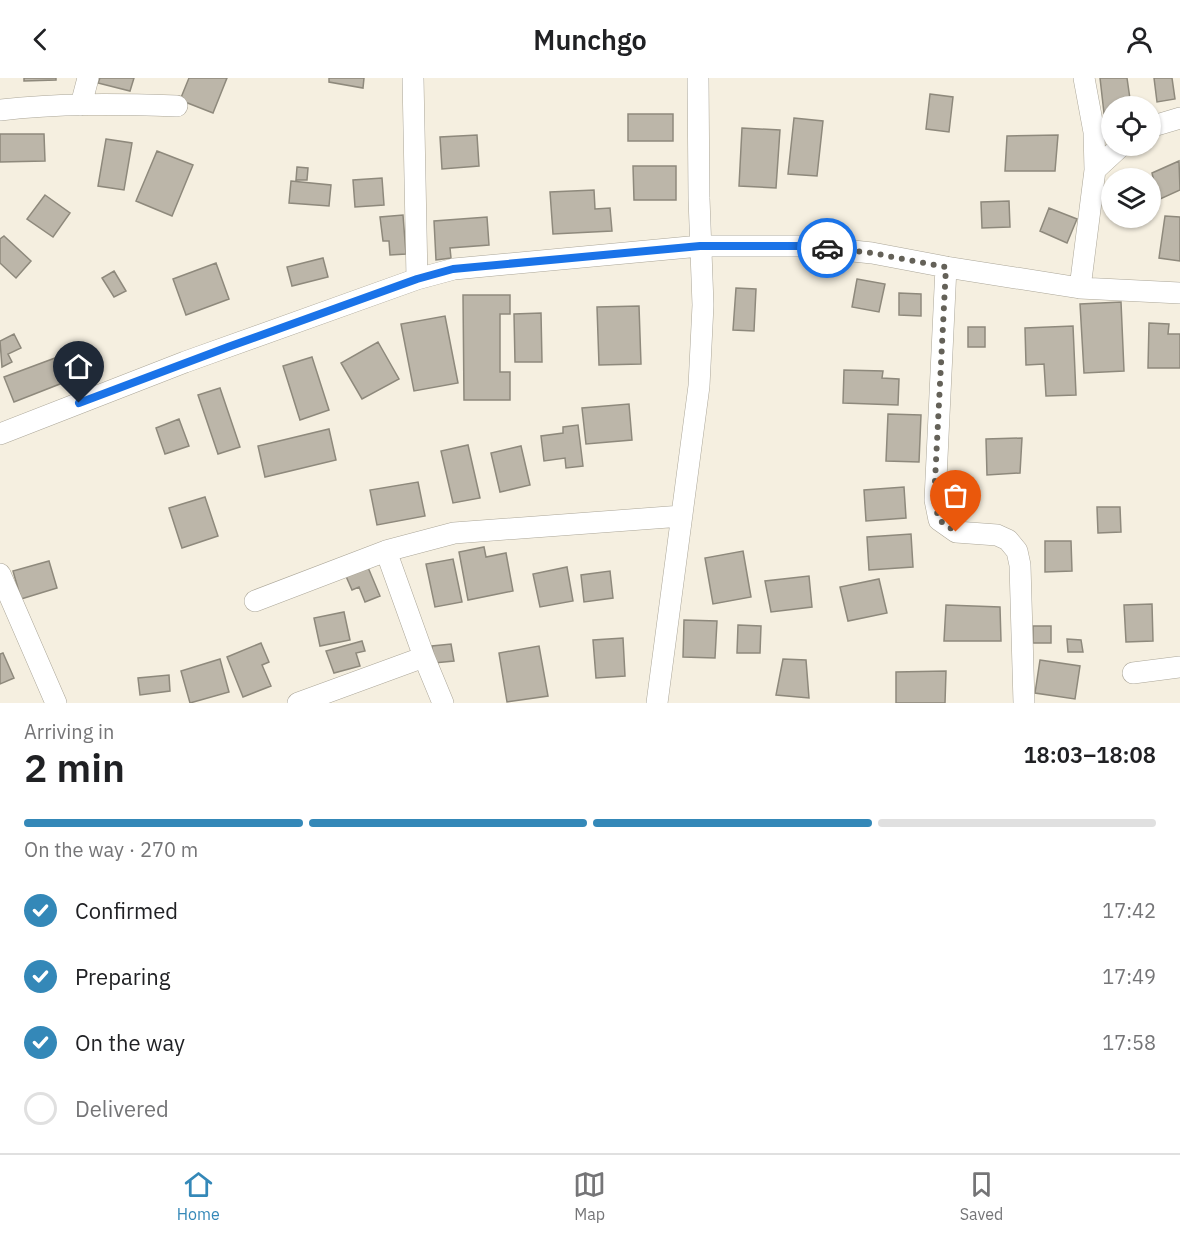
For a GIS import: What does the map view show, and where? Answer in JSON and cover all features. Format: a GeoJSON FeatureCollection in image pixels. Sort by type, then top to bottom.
{"type":"FeatureCollection","features":[{"type":"Feature","properties":{"kind":"street"},"geometry":{"type":"LineString","coordinates":[[81,105],[88,78]]}},
{"type":"Feature","properties":{"kind":"street"},"geometry":{"type":"LineString","coordinates":[[414,78],[417,279]]}},
{"type":"Feature","properties":{"kind":"street"},"geometry":{"type":"LineString","coordinates":[[657,703],[699,386],[703,305],[698,78]]}},
{"type":"Feature","properties":{"kind":"street"},"geometry":{"type":"LineString","coordinates":[[1080,288],[1095,170],[1094,132],[1084,78]]}},
{"type":"Feature","properties":{"kind":"street"},"geometry":{"type":"LineString","coordinates":[[0,110],[31,106],[177,106]]}},
{"type":"Feature","properties":{"kind":"street"},"geometry":{"type":"LineString","coordinates":[[1161,124],[1180,118]]}},
{"type":"Feature","properties":{"kind":"street"},"geometry":{"type":"LineString","coordinates":[[1095,170],[1110,156]]}},
{"type":"Feature","properties":{"kind":"street"},"geometry":{"type":"LineString","coordinates":[[0,434],[185,362],[417,279],[453,269],[700,246],[806,246],[872,253],[1080,288],[1180,293]]}},
{"type":"Feature","properties":{"kind":"street"},"geometry":{"type":"LineString","coordinates":[[946,267],[934,500],[939,520],[956,532],[997,535],[1008,540],[1017,551],[1020,565],[1024,703]]}},
{"type":"Feature","properties":{"kind":"street"},"geometry":{"type":"LineString","coordinates":[[255,601],[386,551],[453,533],[682,516]]}},
{"type":"Feature","properties":{"kind":"street"},"geometry":{"type":"LineString","coordinates":[[386,551],[443,703]]}},
{"type":"Feature","properties":{"kind":"street"},"geometry":{"type":"LineString","coordinates":[[0,574],[56,703]]}},
{"type":"Feature","properties":{"kind":"street"},"geometry":{"type":"LineString","coordinates":[[298,703],[424,657]]}},
{"type":"Feature","properties":{"kind":"street"},"geometry":{"type":"LineString","coordinates":[[1133,673],[1180,667]]}},
{"type":"Feature","properties":{"kind":"building"},"geometry":{"type":"Polygon","coordinates":[[[24,78],[56,78],[56,80],[24,81],[24,78]]]}},
{"type":"Feature","properties":{"kind":"building"},"geometry":{"type":"Polygon","coordinates":[[[100,78],[134,78],[130,91],[98,83],[100,78]]]}},
{"type":"Feature","properties":{"kind":"building"},"geometry":{"type":"Polygon","coordinates":[[[189,78],[227,78],[213,113],[180,100],[189,78]]]}},
{"type":"Feature","properties":{"kind":"building"},"geometry":{"type":"Polygon","coordinates":[[[329,78],[364,78],[363,88],[329,82],[329,78]]]}},
{"type":"Feature","properties":{"kind":"building"},"geometry":{"type":"Polygon","coordinates":[[[1100,78],[1127,78],[1130,96],[1102,96],[1100,78]]]}},
{"type":"Feature","properties":{"kind":"building"},"geometry":{"type":"Polygon","coordinates":[[[1154,78],[1172,78],[1175,99],[1161,101],[1161,96],[1156,96],[1154,78]]]}},
{"type":"Feature","properties":{"kind":"building"},"geometry":{"type":"Polygon","coordinates":[[[930,94],[953,97],[949,132],[926,129],[930,94]]]}},
{"type":"Feature","properties":{"kind":"building"},"geometry":{"type":"Polygon","coordinates":[[[628,114],[673,114],[673,141],[628,141],[628,114]]]}},
{"type":"Feature","properties":{"kind":"building"},"geometry":{"type":"Polygon","coordinates":[[[794,118],[823,121],[817,176],[788,174],[794,118]]]}},
{"type":"Feature","properties":{"kind":"building"},"geometry":{"type":"Polygon","coordinates":[[[742,128],[780,130],[776,188],[739,186],[742,128]]]}},
{"type":"Feature","properties":{"kind":"building"},"geometry":{"type":"Polygon","coordinates":[[[0,134],[44,134],[45,161],[0,162],[0,134]]]}},
{"type":"Feature","properties":{"kind":"building"},"geometry":{"type":"Polygon","coordinates":[[[477,135],[479,166],[442,169],[440,137],[477,135]]]}},
{"type":"Feature","properties":{"kind":"building"},"geometry":{"type":"Polygon","coordinates":[[[1058,135],[1055,171],[1005,171],[1007,136],[1058,135]]]}},
{"type":"Feature","properties":{"kind":"building"},"geometry":{"type":"Polygon","coordinates":[[[106,139],[132,143],[124,190],[98,186],[106,139]]]}},
{"type":"Feature","properties":{"kind":"building"},"geometry":{"type":"Polygon","coordinates":[[[157,151],[193,165],[172,216],[136,201],[157,151]]]}},
{"type":"Feature","properties":{"kind":"building"},"geometry":{"type":"Polygon","coordinates":[[[1179,161],[1180,190],[1161,199],[1161,169],[1179,161]]]}},
{"type":"Feature","properties":{"kind":"building"},"geometry":{"type":"Polygon","coordinates":[[[633,166],[676,166],[676,200],[634,200],[633,166]]]}},
{"type":"Feature","properties":{"kind":"building"},"geometry":{"type":"Polygon","coordinates":[[[297,167],[308,168],[307,180],[296,180],[297,167]]]}},
{"type":"Feature","properties":{"kind":"building"},"geometry":{"type":"Polygon","coordinates":[[[382,178],[384,205],[355,207],[353,180],[382,178]]]}},
{"type":"Feature","properties":{"kind":"building"},"geometry":{"type":"Polygon","coordinates":[[[291,181],[331,185],[329,206],[289,203],[291,181]]]}},
{"type":"Feature","properties":{"kind":"building"},"geometry":{"type":"Polygon","coordinates":[[[594,190],[595,209],[610,208],[612,231],[553,234],[550,192],[594,190]]]}},
{"type":"Feature","properties":{"kind":"building"},"geometry":{"type":"Polygon","coordinates":[[[45,195],[70,213],[53,237],[27,219],[45,195]]]}},
{"type":"Feature","properties":{"kind":"building"},"geometry":{"type":"Polygon","coordinates":[[[1009,201],[1010,227],[982,228],[981,202],[1009,201]]]}},
{"type":"Feature","properties":{"kind":"building"},"geometry":{"type":"Polygon","coordinates":[[[1049,208],[1077,219],[1067,243],[1040,231],[1049,208]]]}},
{"type":"Feature","properties":{"kind":"building"},"geometry":{"type":"Polygon","coordinates":[[[403,215],[406,254],[390,255],[389,241],[383,241],[380,217],[403,215]]]}},
{"type":"Feature","properties":{"kind":"building"},"geometry":{"type":"Polygon","coordinates":[[[1165,216],[1180,217],[1180,261],[1159,258],[1165,216]]]}},
{"type":"Feature","properties":{"kind":"building"},"geometry":{"type":"Polygon","coordinates":[[[487,217],[489,245],[450,248],[451,258],[436,260],[434,221],[487,217]]]}},
{"type":"Feature","properties":{"kind":"building"},"geometry":{"type":"Polygon","coordinates":[[[4,236],[31,261],[16,278],[0,263],[0,239],[4,236]]]}},
{"type":"Feature","properties":{"kind":"building"},"geometry":{"type":"Polygon","coordinates":[[[323,258],[328,277],[292,286],[287,267],[323,258]]]}},
{"type":"Feature","properties":{"kind":"building"},"geometry":{"type":"Polygon","coordinates":[[[216,263],[229,299],[186,315],[173,279],[216,263]]]}},
{"type":"Feature","properties":{"kind":"building"},"geometry":{"type":"Polygon","coordinates":[[[114,271],[126,291],[114,297],[102,278],[114,271]]]}},
{"type":"Feature","properties":{"kind":"building"},"geometry":{"type":"Polygon","coordinates":[[[857,279],[885,284],[879,312],[852,307],[857,279]]]}},
{"type":"Feature","properties":{"kind":"building"},"geometry":{"type":"Polygon","coordinates":[[[736,288],[756,289],[754,331],[733,330],[736,288]]]}},
{"type":"Feature","properties":{"kind":"building"},"geometry":{"type":"Polygon","coordinates":[[[899,293],[921,294],[921,316],[899,315],[899,293]]]}},
{"type":"Feature","properties":{"kind":"building"},"geometry":{"type":"Polygon","coordinates":[[[463,295],[510,295],[510,314],[500,314],[500,372],[510,372],[510,400],[464,400],[463,295]]]}},
{"type":"Feature","properties":{"kind":"building"},"geometry":{"type":"Polygon","coordinates":[[[1121,302],[1124,371],[1084,373],[1080,304],[1121,302]]]}},
{"type":"Feature","properties":{"kind":"building"},"geometry":{"type":"Polygon","coordinates":[[[639,306],[641,364],[599,365],[597,307],[639,306]]]}},
{"type":"Feature","properties":{"kind":"building"},"geometry":{"type":"Polygon","coordinates":[[[541,313],[542,362],[515,362],[514,314],[541,313]]]}},
{"type":"Feature","properties":{"kind":"building"},"geometry":{"type":"Polygon","coordinates":[[[445,316],[458,383],[414,391],[401,324],[445,316]]]}},
{"type":"Feature","properties":{"kind":"building"},"geometry":{"type":"Polygon","coordinates":[[[1149,323],[1169,324],[1168,334],[1180,334],[1180,368],[1148,368],[1149,323]]]}},
{"type":"Feature","properties":{"kind":"building"},"geometry":{"type":"Polygon","coordinates":[[[1073,326],[1076,395],[1046,396],[1044,364],[1026,365],[1025,328],[1073,326]]]}},
{"type":"Feature","properties":{"kind":"building"},"geometry":{"type":"Polygon","coordinates":[[[968,327],[985,327],[985,347],[968,347],[968,327]]]}},
{"type":"Feature","properties":{"kind":"building"},"geometry":{"type":"Polygon","coordinates":[[[14,334],[21,348],[8,354],[12,362],[2,367],[0,341],[14,334]]]}},
{"type":"Feature","properties":{"kind":"building"},"geometry":{"type":"Polygon","coordinates":[[[378,342],[399,379],[362,399],[341,363],[378,342]]]}},
{"type":"Feature","properties":{"kind":"building"},"geometry":{"type":"Polygon","coordinates":[[[312,357],[329,410],[300,420],[283,366],[312,357]]]}},
{"type":"Feature","properties":{"kind":"building"},"geometry":{"type":"Polygon","coordinates":[[[55,358],[65,382],[14,402],[4,377],[55,358]]]}},
{"type":"Feature","properties":{"kind":"building"},"geometry":{"type":"Polygon","coordinates":[[[844,370],[883,371],[882,378],[899,379],[898,405],[843,403],[844,370]]]}},
{"type":"Feature","properties":{"kind":"building"},"geometry":{"type":"Polygon","coordinates":[[[220,388],[240,447],[218,454],[198,395],[220,388]]]}},
{"type":"Feature","properties":{"kind":"building"},"geometry":{"type":"Polygon","coordinates":[[[629,404],[632,440],[586,444],[582,408],[629,404]]]}},
{"type":"Feature","properties":{"kind":"building"},"geometry":{"type":"Polygon","coordinates":[[[888,414],[921,415],[919,462],[886,461],[888,414]]]}},
{"type":"Feature","properties":{"kind":"building"},"geometry":{"type":"Polygon","coordinates":[[[179,419],[189,446],[165,454],[156,428],[179,419]]]}},
{"type":"Feature","properties":{"kind":"building"},"geometry":{"type":"Polygon","coordinates":[[[578,425],[583,466],[566,468],[565,458],[544,461],[541,436],[563,433],[563,427],[578,425]]]}},
{"type":"Feature","properties":{"kind":"building"},"geometry":{"type":"Polygon","coordinates":[[[329,429],[336,460],[265,477],[258,446],[329,429]]]}},
{"type":"Feature","properties":{"kind":"building"},"geometry":{"type":"Polygon","coordinates":[[[1022,438],[1020,473],[987,475],[986,439],[1022,438]]]}},
{"type":"Feature","properties":{"kind":"building"},"geometry":{"type":"Polygon","coordinates":[[[468,445],[480,498],[453,503],[441,451],[468,445]]]}},
{"type":"Feature","properties":{"kind":"building"},"geometry":{"type":"Polygon","coordinates":[[[521,446],[530,485],[500,492],[491,453],[521,446]]]}},
{"type":"Feature","properties":{"kind":"building"},"geometry":{"type":"Polygon","coordinates":[[[418,482],[425,516],[377,525],[370,490],[418,482]]]}},
{"type":"Feature","properties":{"kind":"building"},"geometry":{"type":"Polygon","coordinates":[[[904,487],[906,518],[866,521],[864,490],[904,487]]]}},
{"type":"Feature","properties":{"kind":"building"},"geometry":{"type":"Polygon","coordinates":[[[205,497],[218,536],[182,548],[169,508],[205,497]]]}},
{"type":"Feature","properties":{"kind":"building"},"geometry":{"type":"Polygon","coordinates":[[[1097,507],[1120,507],[1121,532],[1098,533],[1097,507]]]}},
{"type":"Feature","properties":{"kind":"building"},"geometry":{"type":"Polygon","coordinates":[[[911,534],[913,567],[869,570],[867,537],[911,534]]]}},
{"type":"Feature","properties":{"kind":"building"},"geometry":{"type":"Polygon","coordinates":[[[1045,541],[1071,541],[1072,571],[1045,572],[1045,541]]]}},
{"type":"Feature","properties":{"kind":"building"},"geometry":{"type":"Polygon","coordinates":[[[484,547],[486,557],[506,553],[513,591],[468,600],[459,552],[484,547]]]}},
{"type":"Feature","properties":{"kind":"building"},"geometry":{"type":"Polygon","coordinates":[[[743,551],[751,597],[713,604],[705,558],[743,551]]]}},
{"type":"Feature","properties":{"kind":"building"},"geometry":{"type":"Polygon","coordinates":[[[453,559],[462,602],[435,607],[426,564],[453,559]]]}},
{"type":"Feature","properties":{"kind":"building"},"geometry":{"type":"Polygon","coordinates":[[[49,561],[57,588],[21,599],[13,571],[49,561]]]}},
{"type":"Feature","properties":{"kind":"building"},"geometry":{"type":"Polygon","coordinates":[[[367,565],[380,596],[365,602],[359,587],[352,590],[345,574],[367,565]]]}},
{"type":"Feature","properties":{"kind":"building"},"geometry":{"type":"Polygon","coordinates":[[[567,567],[573,601],[540,607],[533,574],[567,567]]]}},
{"type":"Feature","properties":{"kind":"building"},"geometry":{"type":"Polygon","coordinates":[[[610,571],[613,598],[584,602],[581,575],[610,571]]]}},
{"type":"Feature","properties":{"kind":"building"},"geometry":{"type":"Polygon","coordinates":[[[809,576],[812,607],[771,612],[765,581],[809,576]]]}},
{"type":"Feature","properties":{"kind":"building"},"geometry":{"type":"Polygon","coordinates":[[[879,579],[887,613],[848,621],[840,587],[879,579]]]}},
{"type":"Feature","properties":{"kind":"building"},"geometry":{"type":"Polygon","coordinates":[[[1152,604],[1153,641],[1126,642],[1124,605],[1152,604]]]}},
{"type":"Feature","properties":{"kind":"building"},"geometry":{"type":"Polygon","coordinates":[[[946,605],[1000,607],[1001,641],[944,641],[946,605]]]}},
{"type":"Feature","properties":{"kind":"building"},"geometry":{"type":"Polygon","coordinates":[[[344,612],[350,640],[320,646],[314,618],[344,612]]]}},
{"type":"Feature","properties":{"kind":"building"},"geometry":{"type":"Polygon","coordinates":[[[684,620],[717,621],[715,658],[683,657],[684,620]]]}},
{"type":"Feature","properties":{"kind":"building"},"geometry":{"type":"Polygon","coordinates":[[[738,625],[761,626],[760,653],[737,653],[738,625]]]}},
{"type":"Feature","properties":{"kind":"building"},"geometry":{"type":"Polygon","coordinates":[[[1033,626],[1051,626],[1051,643],[1033,643],[1033,626]]]}},
{"type":"Feature","properties":{"kind":"building"},"geometry":{"type":"Polygon","coordinates":[[[623,638],[625,676],[596,678],[593,640],[623,638]]]}},
{"type":"Feature","properties":{"kind":"building"},"geometry":{"type":"Polygon","coordinates":[[[1067,639],[1081,640],[1083,652],[1068,652],[1067,639]]]}},
{"type":"Feature","properties":{"kind":"building"},"geometry":{"type":"Polygon","coordinates":[[[362,641],[365,651],[356,653],[360,666],[334,673],[326,651],[362,641]]]}},
{"type":"Feature","properties":{"kind":"building"},"geometry":{"type":"Polygon","coordinates":[[[261,643],[269,662],[262,665],[271,686],[243,697],[227,657],[261,643]]]}},
{"type":"Feature","properties":{"kind":"building"},"geometry":{"type":"Polygon","coordinates":[[[451,644],[454,661],[434,663],[432,646],[451,644]]]}},
{"type":"Feature","properties":{"kind":"building"},"geometry":{"type":"Polygon","coordinates":[[[539,646],[548,696],[507,702],[499,653],[539,646]]]}},
{"type":"Feature","properties":{"kind":"building"},"geometry":{"type":"Polygon","coordinates":[[[3,653],[14,678],[0,684],[0,654],[3,653]]]}},
{"type":"Feature","properties":{"kind":"building"},"geometry":{"type":"Polygon","coordinates":[[[220,659],[229,692],[190,703],[181,671],[220,659]]]}},
{"type":"Feature","properties":{"kind":"building"},"geometry":{"type":"Polygon","coordinates":[[[783,659],[806,660],[809,698],[776,695],[783,659]]]}},
{"type":"Feature","properties":{"kind":"building"},"geometry":{"type":"Polygon","coordinates":[[[1040,660],[1080,666],[1075,699],[1035,693],[1040,660]]]}},
{"type":"Feature","properties":{"kind":"building"},"geometry":{"type":"Polygon","coordinates":[[[946,671],[945,703],[896,703],[896,672],[946,671]]]}},
{"type":"Feature","properties":{"kind":"building"},"geometry":{"type":"Polygon","coordinates":[[[169,675],[170,691],[140,695],[138,678],[169,675]]]}},
{"type":"Feature","properties":{"kind":"way so far"},"geometry":{"type":"LineString","coordinates":[[827,248],[872,253],[946,267],[934,500],[939,520],[956,532]]}},
{"type":"Feature","properties":{"kind":"route"},"geometry":{"type":"LineString","coordinates":[[79,403],[185,362],[417,279],[453,269],[700,246],[827,248]]}}]}
